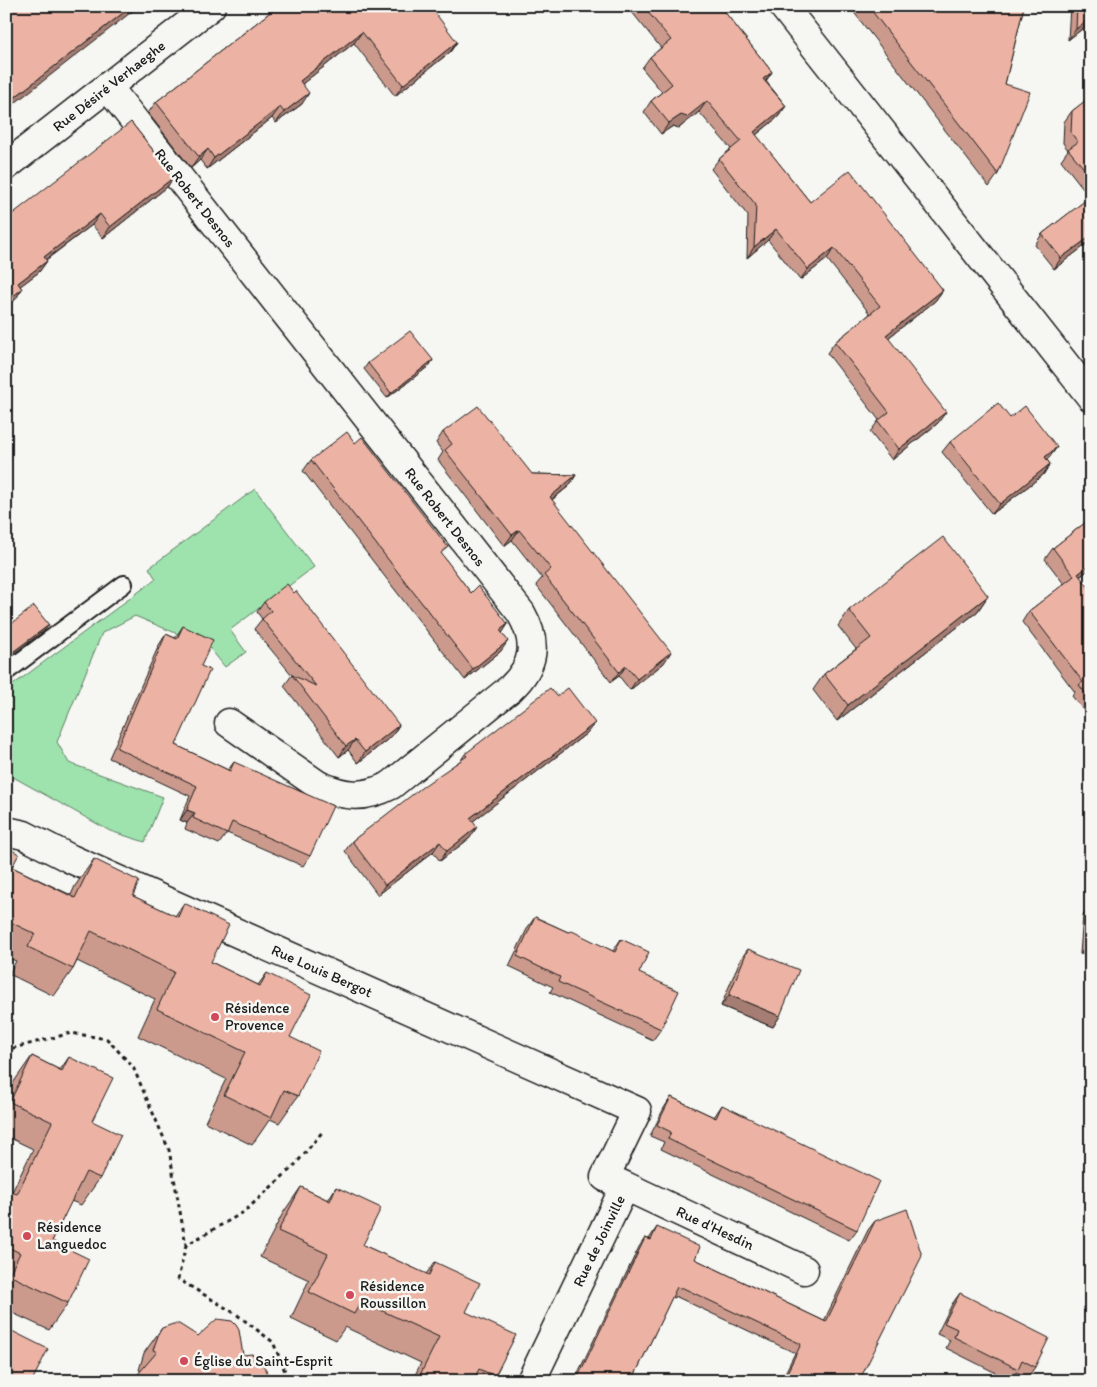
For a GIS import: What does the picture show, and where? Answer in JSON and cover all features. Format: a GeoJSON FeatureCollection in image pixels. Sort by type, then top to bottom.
{"type":"FeatureCollection","features":[{"type":"Feature","properties":{"kind":"street","name":"Rue Désiré Verhaeghe"},"geometry":{"type":"LineString","coordinates":[[6,166],[211,6]]}},
{"type":"Feature","properties":{"kind":"street"},"geometry":{"type":"LineString","coordinates":[[783,6],[1091,397]]}},
{"type":"Feature","properties":{"kind":"street","name":"Rue Robert Desnos"},"geometry":{"type":"LineString","coordinates":[[108,87],[521,613],[531,635],[532,652],[527,668],[521,678],[511,688],[391,784],[368,795],[344,794],[318,785],[229,723]]}},
{"type":"Feature","properties":{"kind":"street","name":"Rue Louis Bergot"},"geometry":{"type":"LineString","coordinates":[[6,831],[24,834],[80,863],[637,1111]]}},
{"type":"Feature","properties":{"kind":"street","name":"Rue de Joinville"},"geometry":{"type":"LineString","coordinates":[[531,1381],[625,1186],[605,1177],[637,1111]]}},
{"type":"Feature","properties":{"kind":"street","name":"Rue d'Hesdin"},"geometry":{"type":"LineString","coordinates":[[625,1186],[804,1270]]}},
{"type":"Feature","properties":{"kind":"lane"},"geometry":{"type":"LineString","coordinates":[[6,672],[124,584]]}},
{"type":"Feature","properties":{"kind":"path"},"geometry":{"type":"LineString","coordinates":[[6,1053],[10,1049],[71,1033],[107,1039],[133,1067],[169,1150],[186,1245],[178,1279],[236,1314],[272,1342],[289,1381]]}},
{"type":"Feature","properties":{"kind":"path"},"geometry":{"type":"LineString","coordinates":[[186,1245],[244,1212],[294,1166],[324,1130]]}},
{"type":"Feature","properties":{"kind":"green space"},"geometry":{"type":"Polygon","coordinates":[[[255,489],[314,567],[230,630],[246,652],[225,667],[209,647],[135,616],[102,633],[57,742],[69,763],[163,797],[145,842],[110,831],[6,773],[6,690],[156,579],[149,568],[255,489]]]}},
{"type":"Feature","properties":{"kind":"building"},"geometry":{"type":"Polygon","coordinates":[[[6,6],[132,6],[6,104],[6,6]]]}},
{"type":"Feature","properties":{"kind":"building"},"geometry":{"type":"Polygon","coordinates":[[[278,6],[430,6],[457,42],[403,85],[362,32],[300,81],[309,93],[284,112],[280,107],[214,158],[208,149],[199,157],[156,102],[278,6]]]}},
{"type":"Feature","properties":{"kind":"building"},"geometry":{"type":"Polygon","coordinates":[[[643,6],[720,6],[772,72],[763,79],[786,106],[754,132],[810,202],[850,170],[943,290],[886,335],[946,412],[899,449],[878,421],[889,412],[835,342],[880,306],[834,248],[808,269],[776,229],[754,247],[756,205],[719,159],[741,141],[707,101],[687,117],[681,115],[669,123],[651,101],[672,84],[650,57],[671,40],[643,6]]]}},
{"type":"Feature","properties":{"kind":"building"},"geometry":{"type":"Polygon","coordinates":[[[868,6],[1024,6],[1005,84],[1030,92],[998,174],[868,6]]]}},
{"type":"Feature","properties":{"kind":"building"},"geometry":{"type":"Polygon","coordinates":[[[1077,6],[1091,6],[1091,17],[1076,29],[1077,6]]]}},
{"type":"Feature","properties":{"kind":"building"},"geometry":{"type":"Polygon","coordinates":[[[1090,97],[1091,177],[1068,149],[1078,142],[1071,133],[1072,111],[1090,97]]]}},
{"type":"Feature","properties":{"kind":"building"},"geometry":{"type":"Polygon","coordinates":[[[131,122],[174,177],[110,227],[100,214],[44,257],[47,261],[18,283],[22,289],[6,302],[6,219],[131,122]]]}},
{"type":"Feature","properties":{"kind":"building"},"geometry":{"type":"Polygon","coordinates":[[[1091,196],[1091,236],[1061,258],[1042,234],[1091,196]]]}},
{"type":"Feature","properties":{"kind":"building"},"geometry":{"type":"Polygon","coordinates":[[[410,331],[433,360],[391,393],[368,363],[410,331]]]}},
{"type":"Feature","properties":{"kind":"building"},"geometry":{"type":"Polygon","coordinates":[[[998,403],[1010,418],[1025,406],[1057,447],[1045,457],[1050,464],[1000,504],[950,442],[998,403]]]}},
{"type":"Feature","properties":{"kind":"building"},"geometry":{"type":"Polygon","coordinates":[[[478,406],[532,474],[576,475],[550,497],[671,652],[637,679],[626,666],[619,672],[544,575],[551,569],[519,530],[512,535],[445,450],[452,444],[443,432],[478,406]]]}},
{"type":"Feature","properties":{"kind":"building"},"geometry":{"type":"Polygon","coordinates":[[[347,432],[355,443],[362,437],[448,547],[441,553],[471,593],[478,586],[508,624],[500,630],[508,641],[473,669],[311,460],[347,432]]]}},
{"type":"Feature","properties":{"kind":"building"},"geometry":{"type":"Polygon","coordinates":[[[1091,518],[1091,564],[1078,574],[1091,590],[1091,700],[1079,685],[1083,682],[1029,611],[1074,576],[1053,548],[1091,518]]]}},
{"type":"Feature","properties":{"kind":"building"},"geometry":{"type":"Polygon","coordinates":[[[943,537],[988,596],[848,705],[824,674],[871,638],[849,610],[943,537]]]}},
{"type":"Feature","properties":{"kind":"building"},"geometry":{"type":"Polygon","coordinates":[[[287,584],[294,593],[296,591],[399,725],[365,752],[355,740],[346,746],[292,675],[316,686],[262,619],[271,611],[264,602],[287,584]]]}},
{"type":"Feature","properties":{"kind":"building"},"geometry":{"type":"Polygon","coordinates":[[[34,606],[49,625],[6,657],[6,628],[34,606]]]}},
{"type":"Feature","properties":{"kind":"building"},"geometry":{"type":"Polygon","coordinates":[[[183,626],[213,640],[201,666],[210,670],[176,745],[230,771],[234,762],[333,806],[310,856],[232,822],[227,834],[193,818],[195,813],[187,810],[197,786],[117,748],[166,634],[177,639],[183,626]]]}},
{"type":"Feature","properties":{"kind":"building"},"geometry":{"type":"Polygon","coordinates":[[[550,688],[557,696],[568,688],[595,723],[470,818],[477,827],[447,851],[440,842],[385,885],[352,841],[425,785],[467,756],[465,754],[550,688]]]}},
{"type":"Feature","properties":{"kind":"building"},"geometry":{"type":"Polygon","coordinates":[[[6,847],[19,854],[12,867],[75,898],[94,859],[139,881],[133,896],[178,917],[184,903],[229,925],[211,962],[260,986],[267,973],[311,995],[290,1037],[319,1051],[298,1096],[284,1090],[271,1118],[224,1095],[245,1052],[157,1009],[174,972],[91,931],[73,969],[28,947],[35,934],[6,920],[6,847]]]}},
{"type":"Feature","properties":{"kind":"building"},"geometry":{"type":"Polygon","coordinates":[[[1091,906],[1091,943],[1088,943],[1091,906]]]}},
{"type":"Feature","properties":{"kind":"building"},"geometry":{"type":"Polygon","coordinates":[[[535,917],[568,932],[572,931],[615,952],[621,939],[649,952],[639,973],[679,991],[661,1029],[558,982],[560,977],[517,956],[535,917]]]}},
{"type":"Feature","properties":{"kind":"building"},"geometry":{"type":"Polygon","coordinates":[[[748,949],[799,970],[780,1016],[729,995],[748,949]]]}},
{"type":"Feature","properties":{"kind":"building","name":"Résidence Languedoc"},"geometry":{"type":"Polygon","coordinates":[[[32,1056],[62,1071],[69,1057],[113,1078],[92,1121],[121,1135],[100,1178],[86,1172],[52,1241],[89,1259],[68,1303],[9,1275],[20,1253],[6,1246],[6,1190],[17,1194],[52,1122],[10,1102],[32,1056]]]}},
{"type":"Feature","properties":{"kind":"building"},"geometry":{"type":"Polygon","coordinates":[[[671,1097],[716,1118],[722,1105],[879,1181],[857,1230],[668,1139],[671,1132],[657,1125],[671,1097]]]}},
{"type":"Feature","properties":{"kind":"building"},"geometry":{"type":"Polygon","coordinates":[[[301,1187],[330,1201],[336,1187],[381,1208],[363,1245],[429,1275],[435,1262],[480,1283],[466,1312],[516,1335],[495,1376],[479,1369],[473,1381],[417,1381],[439,1337],[361,1301],[354,1314],[309,1292],[328,1254],[278,1231],[301,1187]]]}},
{"type":"Feature","properties":{"kind":"building"},"geometry":{"type":"Polygon","coordinates":[[[907,1209],[922,1256],[859,1381],[783,1381],[801,1344],[681,1287],[680,1289],[677,1287],[632,1381],[576,1381],[645,1238],[651,1240],[657,1227],[700,1247],[695,1259],[826,1322],[875,1221],[907,1209]]]}},
{"type":"Feature","properties":{"kind":"building"},"geometry":{"type":"Polygon","coordinates":[[[960,1293],[1049,1338],[1035,1367],[1022,1360],[1018,1369],[954,1337],[957,1329],[944,1323],[960,1293]]]}},
{"type":"Feature","properties":{"kind":"building"},"geometry":{"type":"Polygon","coordinates":[[[217,1319],[232,1321],[236,1325],[239,1330],[243,1355],[252,1354],[263,1365],[267,1371],[266,1381],[137,1381],[138,1374],[157,1352],[153,1350],[162,1328],[179,1324],[198,1336],[217,1319]]]}},
{"type":"Feature","properties":{"kind":"building"},"geometry":{"type":"Polygon","coordinates":[[[6,1328],[48,1349],[32,1381],[6,1381],[6,1328]]]}},
{"type":"Feature","properties":{"kind":"place","name":"Résidence Provence"},"geometry":{"type":"Point","coordinates":[215,1017]}},
{"type":"Feature","properties":{"kind":"place","name":"Résidence Languedoc"},"geometry":{"type":"Point","coordinates":[27,1236]}},
{"type":"Feature","properties":{"kind":"place","name":"Résidence Roussillon"},"geometry":{"type":"Point","coordinates":[350,1295]}},
{"type":"Feature","properties":{"kind":"place","name":"Église du Saint-Esprit"},"geometry":{"type":"Point","coordinates":[184,1361]}}]}
